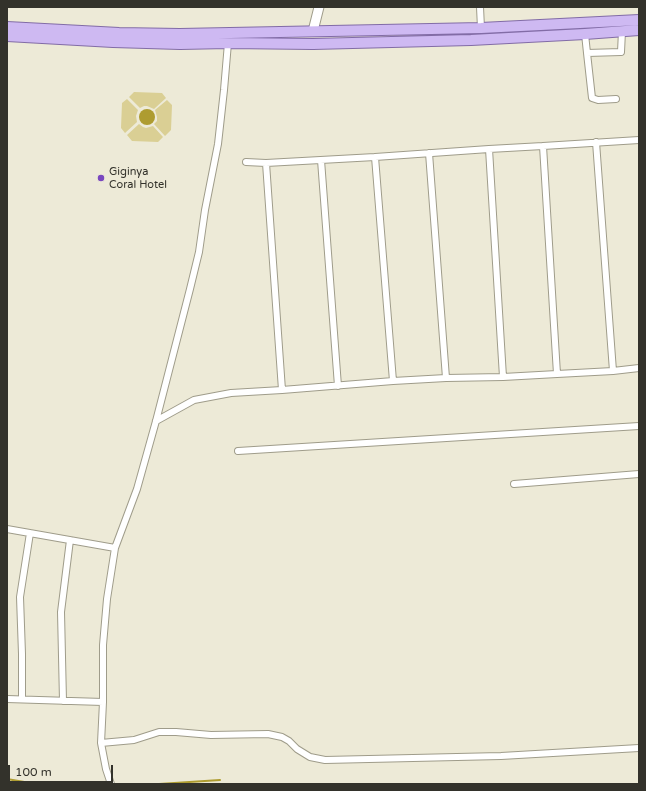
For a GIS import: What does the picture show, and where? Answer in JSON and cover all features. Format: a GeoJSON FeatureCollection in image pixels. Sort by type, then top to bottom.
{"type":"FeatureCollection","features":[{"type":"Feature","properties":{"kind":"main road"},"geometry":{"type":"LineString","coordinates":[[7,27],[119,33],[172,34],[481,28],[639,20]]}},
{"type":"Feature","properties":{"kind":"main road"},"geometry":{"type":"LineString","coordinates":[[7,36],[180,44],[313,44],[471,40],[639,30]]}},
{"type":"Feature","properties":{"kind":"street"},"geometry":{"type":"LineString","coordinates":[[313,32],[319,7]]}},
{"type":"Feature","properties":{"kind":"street"},"geometry":{"type":"LineString","coordinates":[[480,7],[481,28]]}},
{"type":"Feature","properties":{"kind":"street"},"geometry":{"type":"LineString","coordinates":[[587,53],[621,52],[622,31]]}},
{"type":"Feature","properties":{"kind":"street"},"geometry":{"type":"LineString","coordinates":[[585,34],[592,98],[598,100],[616,99]]}},
{"type":"Feature","properties":{"kind":"street"},"geometry":{"type":"LineString","coordinates":[[111,784],[106,769],[101,744],[107,599],[115,548],[137,489],[199,252],[205,210],[218,144],[228,43]]}},
{"type":"Feature","properties":{"kind":"street"},"geometry":{"type":"LineString","coordinates":[[246,162],[266,163],[375,157],[639,140]]}},
{"type":"Feature","properties":{"kind":"street"},"geometry":{"type":"LineString","coordinates":[[596,142],[613,371]]}},
{"type":"Feature","properties":{"kind":"street"},"geometry":{"type":"LineString","coordinates":[[543,146],[557,374]]}},
{"type":"Feature","properties":{"kind":"street"},"geometry":{"type":"LineString","coordinates":[[489,149],[503,377]]}},
{"type":"Feature","properties":{"kind":"street"},"geometry":{"type":"LineString","coordinates":[[429,153],[446,378]]}},
{"type":"Feature","properties":{"kind":"street"},"geometry":{"type":"LineString","coordinates":[[375,157],[394,381]]}},
{"type":"Feature","properties":{"kind":"street"},"geometry":{"type":"LineString","coordinates":[[321,160],[338,386]]}},
{"type":"Feature","properties":{"kind":"street"},"geometry":{"type":"LineString","coordinates":[[266,163],[282,390]]}},
{"type":"Feature","properties":{"kind":"street"},"geometry":{"type":"LineString","coordinates":[[156,420],[194,400],[232,393],[394,381],[503,377],[613,371],[639,368]]}},
{"type":"Feature","properties":{"kind":"street"},"geometry":{"type":"LineString","coordinates":[[238,451],[639,426]]}},
{"type":"Feature","properties":{"kind":"street"},"geometry":{"type":"LineString","coordinates":[[514,484],[639,474]]}},
{"type":"Feature","properties":{"kind":"street"},"geometry":{"type":"LineString","coordinates":[[7,530],[115,548]]}},
{"type":"Feature","properties":{"kind":"street"},"geometry":{"type":"LineString","coordinates":[[22,699],[20,597],[30,533]]}},
{"type":"Feature","properties":{"kind":"street"},"geometry":{"type":"LineString","coordinates":[[63,701],[61,612],[70,540]]}},
{"type":"Feature","properties":{"kind":"street"},"geometry":{"type":"LineString","coordinates":[[7,699],[103,702]]}},
{"type":"Feature","properties":{"kind":"street"},"geometry":{"type":"LineString","coordinates":[[101,744],[134,740],[159,732],[210,735],[268,734],[282,737],[310,757],[325,760],[501,756],[639,748]]}},
{"type":"Feature","properties":{"kind":"shaded area"},"geometry":{"type":"Polygon","coordinates":[[[134,92],[162,93],[166,98],[154,109],[147,106],[140,108],[129,97],[134,92]]]}},
{"type":"Feature","properties":{"kind":"shaded area"},"geometry":{"type":"Polygon","coordinates":[[[127,99],[138,110],[136,116],[137,122],[125,133],[121,128],[122,103],[127,99]]]}},
{"type":"Feature","properties":{"kind":"shaded area"},"geometry":{"type":"Polygon","coordinates":[[[167,100],[172,105],[171,130],[165,136],[154,124],[157,121],[155,110],[167,100]]]}},
{"type":"Feature","properties":{"kind":"shaded area"},"geometry":{"type":"Polygon","coordinates":[[[147,109],[153,111],[155,117],[153,123],[147,125],[141,123],[139,117],[141,111],[147,109]]]}},
{"type":"Feature","properties":{"kind":"shaded area"},"geometry":{"type":"Polygon","coordinates":[[[139,124],[146,128],[153,126],[163,137],[158,142],[132,141],[127,135],[139,124]]]}},
{"type":"Feature","properties":{"kind":"waterway"},"geometry":{"type":"LineString","coordinates":[[7,779],[36,784]]}},
{"type":"Feature","properties":{"kind":"waterway"},"geometry":{"type":"LineString","coordinates":[[159,784],[220,780]]}},
{"type":"Feature","properties":{"kind":"place","name":"Giginya Coral Hotel"},"geometry":{"type":"Point","coordinates":[101,178]}}]}
